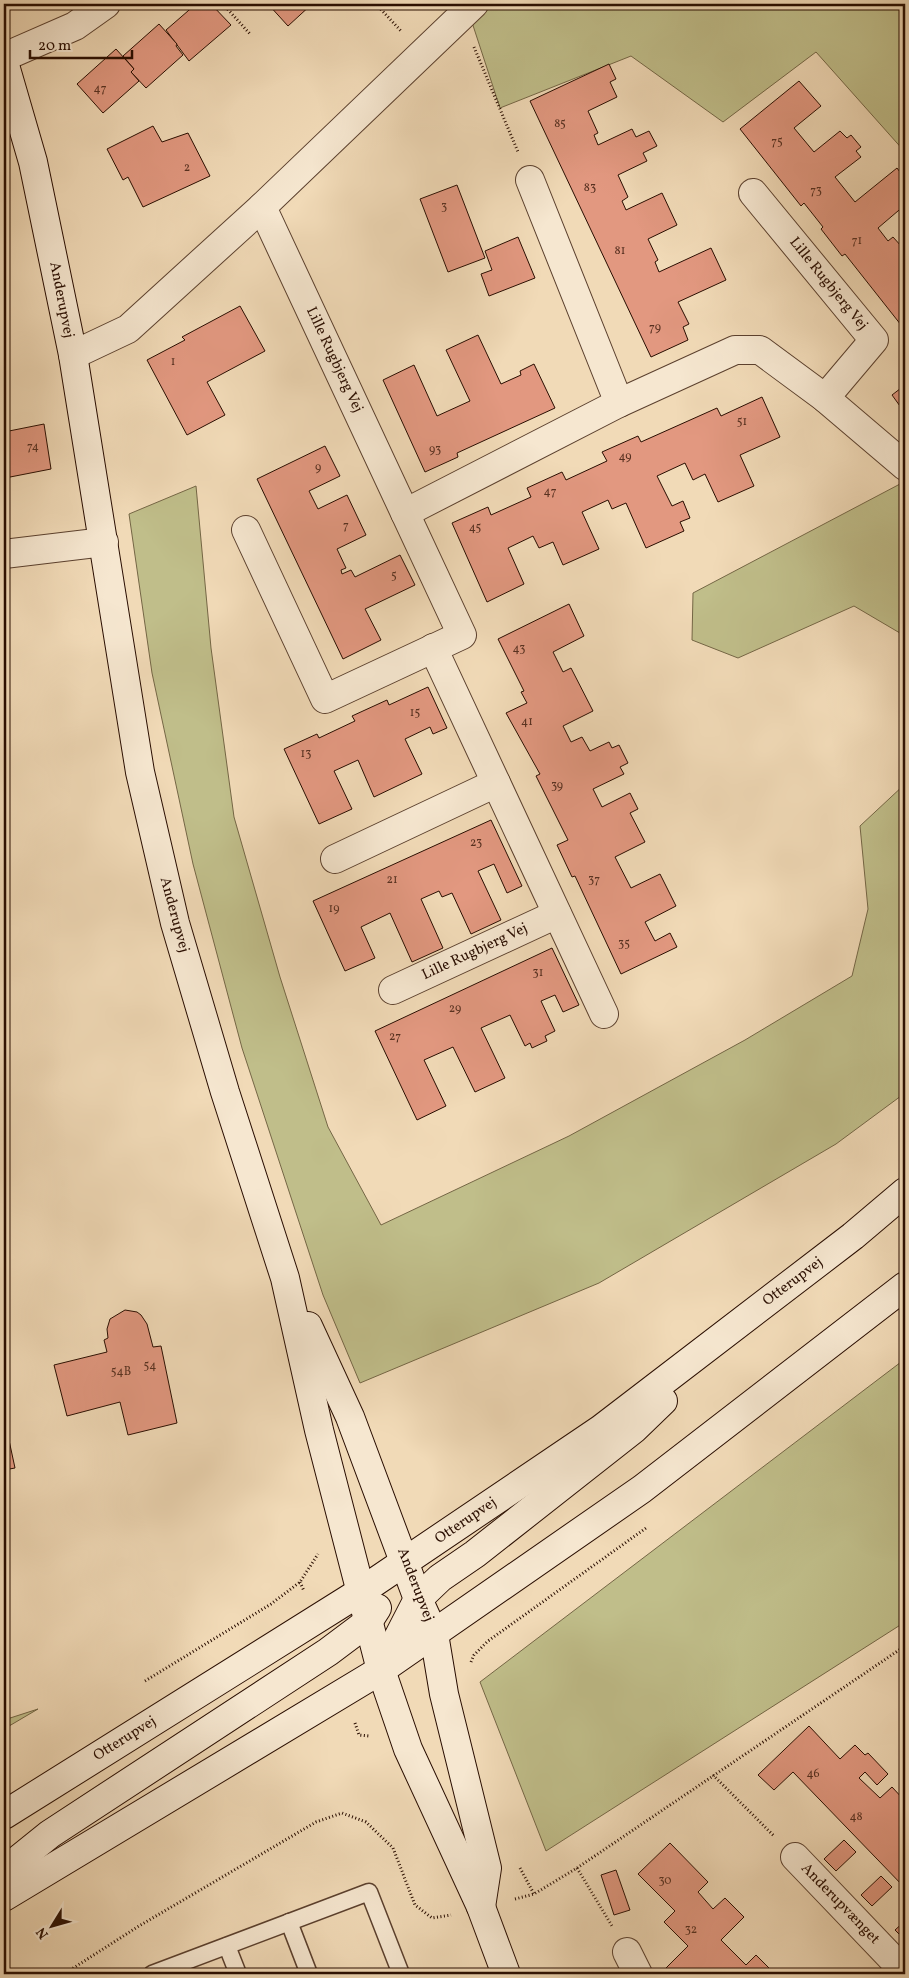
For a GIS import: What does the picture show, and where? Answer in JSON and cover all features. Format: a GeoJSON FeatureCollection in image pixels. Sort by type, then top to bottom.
{"type":"FeatureCollection","features":[{"type":"Feature","properties":{"kind":"street"},"geometry":{"type":"LineString","coordinates":[[4,57],[75,26],[106,4]]}},
{"type":"Feature","properties":{"kind":"street"},"geometry":{"type":"LineString","coordinates":[[73,355],[128,329],[262,207],[468,10]]}},
{"type":"Feature","properties":{"kind":"street","name":"Anderupvej"},"geometry":{"type":"LineString","coordinates":[[4,62],[33,162],[73,355],[140,772],[175,923],[225,1092],[285,1278],[319,1430],[382,1670],[408,1750],[470,1911],[506,1974]]}},
{"type":"Feature","properties":{"kind":"street"},"geometry":{"type":"LineString","coordinates":[[530,180],[618,403]]}},
{"type":"Feature","properties":{"kind":"street","name":"Lille Rugbjerg Vej"},"geometry":{"type":"LineString","coordinates":[[754,193],[874,340],[825,398]]}},
{"type":"Feature","properties":{"kind":"street","name":"Lille Rugbjerg Vej"},"geometry":{"type":"LineString","coordinates":[[246,530],[325,699],[462,635],[262,207]]}},
{"type":"Feature","properties":{"kind":"street"},"geometry":{"type":"LineString","coordinates":[[405,513],[618,403],[735,350],[760,350],[825,398],[905,466]]}},
{"type":"Feature","properties":{"kind":"street"},"geometry":{"type":"LineString","coordinates":[[4,554],[104,542]]}},
{"type":"Feature","properties":{"kind":"street"},"geometry":{"type":"LineString","coordinates":[[433,648],[604,1014]]}},
{"type":"Feature","properties":{"kind":"street"},"geometry":{"type":"LineString","coordinates":[[335,858],[496,783]]}},
{"type":"Feature","properties":{"kind":"street","name":"Lille Rugbjerg Vej"},"geometry":{"type":"LineString","coordinates":[[393,990],[557,914]]}},
{"type":"Feature","properties":{"kind":"street","name":"Otterupvej"},"geometry":{"type":"LineString","coordinates":[[4,1815],[360,1592],[601,1429],[853,1236],[905,1192]]}},
{"type":"Feature","properties":{"kind":"street","name":"Anderupvej"},"geometry":{"type":"LineString","coordinates":[[285,1278],[350,1417],[406,1562],[418,1599],[434,1634],[444,1694],[487,1868],[470,1911]]}},
{"type":"Feature","properties":{"kind":"street"},"geometry":{"type":"LineString","coordinates":[[4,1898],[382,1670],[642,1489],[905,1286]]}},
{"type":"Feature","properties":{"kind":"street"},"geometry":{"type":"LineString","coordinates":[[382,1670],[418,1599],[440,1578],[475,1554],[634,1429],[777,1294]]}},
{"type":"Feature","properties":{"kind":"street"},"geometry":{"type":"LineString","coordinates":[[4,1871],[50,1834],[328,1652],[368,1622],[406,1562]]}},
{"type":"Feature","properties":{"kind":"street","name":"Anderupvænget"},"geometry":{"type":"LineString","coordinates":[[795,1858],[905,1972]]}},
{"type":"Feature","properties":{"kind":"lane"},"geometry":{"type":"LineString","coordinates":[[152,1974],[369,1892],[401,1974]]}},
{"type":"Feature","properties":{"kind":"lane"},"geometry":{"type":"LineString","coordinates":[[289,1922],[309,1974]]}},
{"type":"Feature","properties":{"kind":"lane"},"geometry":{"type":"LineString","coordinates":[[227,1946],[238,1974]]}},
{"type":"Feature","properties":{"kind":"path"},"geometry":{"type":"LineString","coordinates":[[223,4],[250,34]]}},
{"type":"Feature","properties":{"kind":"path"},"geometry":{"type":"LineString","coordinates":[[468,10],[530,180]]}},
{"type":"Feature","properties":{"kind":"path"},"geometry":{"type":"LineString","coordinates":[[145,1681],[271,1604],[300,1582],[322,1546]]}},
{"type":"Feature","properties":{"kind":"path"},"geometry":{"type":"LineString","coordinates":[[64,1974],[139,1926],[316,1822],[342,1812],[366,1822],[393,1848],[415,1904],[432,1918],[470,1911],[534,1894],[577,1868],[903,1647],[905,1654]]}},
{"type":"Feature","properties":{"kind":"path"},"geometry":{"type":"LineString","coordinates":[[713,1775],[795,1858]]}},
{"type":"Feature","properties":{"kind":"path"},"geometry":{"type":"LineString","coordinates":[[577,1868],[633,1963]]}},
{"type":"Feature","properties":{"kind":"shaded area"},"geometry":{"type":"Polygon","coordinates":[[[466,4],[905,4],[905,152],[816,52],[723,122],[631,56],[500,108],[466,4]]]}},
{"type":"Feature","properties":{"kind":"shaded area"},"geometry":{"type":"Polygon","coordinates":[[[900,484],[905,489],[905,636],[854,606],[738,658],[692,640],[693,593],[900,484]]]}},
{"type":"Feature","properties":{"kind":"shaded area"},"geometry":{"type":"Polygon","coordinates":[[[196,486],[211,648],[234,817],[280,977],[328,1127],[381,1225],[569,1136],[745,1040],[852,976],[868,909],[860,826],[905,784],[905,1093],[836,1144],[599,1283],[360,1383],[323,1295],[242,1048],[193,864],[152,673],[129,514],[196,486]]]}},
{"type":"Feature","properties":{"kind":"shaded area"},"geometry":{"type":"Polygon","coordinates":[[[905,1359],[905,1622],[546,1851],[480,1682],[905,1359]]]}},
{"type":"Feature","properties":{"kind":"shaded area"},"geometry":{"type":"Polygon","coordinates":[[[38,1709],[4,1729],[4,1720],[38,1709]]]}},
{"type":"Feature","properties":{"kind":"building"},"geometry":{"type":"Polygon","coordinates":[[[196,4],[211,4],[231,25],[189,61],[166,30],[196,4]]]}},
{"type":"Feature","properties":{"kind":"building"},"geometry":{"type":"Polygon","coordinates":[[[268,4],[312,4],[288,26],[268,4]]]}},
{"type":"Feature","properties":{"kind":"building"},"geometry":{"type":"Polygon","coordinates":[[[387,4],[401,4],[393,10],[387,4]]]}},
{"type":"Feature","properties":{"kind":"building"},"geometry":{"type":"Polygon","coordinates":[[[159,24],[177,44],[176,46],[183,55],[146,88],[131,72],[134,69],[123,56],[159,24]]]}},
{"type":"Feature","properties":{"kind":"building"},"geometry":{"type":"Polygon","coordinates":[[[116,49],[134,69],[131,72],[139,81],[103,113],[77,84],[116,49]]]}},
{"type":"Feature","properties":{"kind":"building"},"geometry":{"type":"Polygon","coordinates":[[[609,64],[616,79],[610,82],[617,97],[588,111],[598,133],[594,135],[598,145],[632,129],[636,137],[649,131],[657,146],[643,153],[647,161],[618,175],[628,197],[622,201],[626,210],[662,193],[677,225],[648,239],[658,260],[655,262],[659,272],[711,248],[726,280],[678,302],[689,324],[683,327],[688,340],[651,357],[530,101],[609,64]]]}},
{"type":"Feature","properties":{"kind":"building"},"geometry":{"type":"Polygon","coordinates":[[[799,81],[821,106],[794,128],[814,152],[840,131],[847,138],[851,135],[861,147],[856,151],[861,157],[835,177],[855,202],[897,168],[905,179],[905,205],[878,228],[888,241],[893,237],[902,247],[905,245],[905,330],[845,254],[842,256],[804,203],[801,206],[740,129],[799,81]]]}},
{"type":"Feature","properties":{"kind":"building"},"geometry":{"type":"Polygon","coordinates":[[[153,126],[162,142],[188,133],[210,176],[143,207],[128,177],[123,180],[107,149],[153,126]]]}},
{"type":"Feature","properties":{"kind":"building"},"geometry":{"type":"Polygon","coordinates":[[[457,185],[485,258],[448,272],[420,199],[457,185]]]}},
{"type":"Feature","properties":{"kind":"building"},"geometry":{"type":"Polygon","coordinates":[[[518,237],[535,278],[489,296],[481,274],[492,270],[485,251],[518,237]]]}},
{"type":"Feature","properties":{"kind":"building"},"geometry":{"type":"Polygon","coordinates":[[[240,306],[265,351],[207,382],[225,415],[187,435],[147,360],[185,340],[182,337],[240,306]]]}},
{"type":"Feature","properties":{"kind":"building"},"geometry":{"type":"Polygon","coordinates":[[[478,335],[501,384],[521,375],[520,371],[534,364],[555,408],[457,453],[458,457],[425,472],[383,380],[414,365],[437,416],[470,401],[446,350],[478,335]]]}},
{"type":"Feature","properties":{"kind":"building"},"geometry":{"type":"Polygon","coordinates":[[[905,385],[905,413],[892,395],[905,385]]]}},
{"type":"Feature","properties":{"kind":"building"},"geometry":{"type":"Polygon","coordinates":[[[762,397],[780,437],[740,455],[754,486],[718,502],[705,474],[693,480],[685,463],[657,476],[672,506],[683,501],[690,518],[680,522],[684,531],[646,548],[626,503],[612,509],[608,500],[582,512],[599,549],[563,565],[553,542],[539,548],[533,536],[508,548],[524,584],[487,602],[452,523],[488,507],[491,515],[531,497],[527,488],[562,472],[566,480],[607,461],[602,452],[638,436],[641,442],[717,408],[721,416],[762,397]]]}},
{"type":"Feature","properties":{"kind":"building"},"geometry":{"type":"Polygon","coordinates":[[[44,424],[51,469],[5,478],[4,432],[44,424]]]}},
{"type":"Feature","properties":{"kind":"building"},"geometry":{"type":"Polygon","coordinates":[[[325,446],[340,476],[309,491],[318,509],[347,495],[366,535],[337,549],[346,568],[341,570],[342,574],[351,570],[355,577],[400,555],[415,585],[365,609],[381,640],[343,659],[257,479],[325,446]]]}},
{"type":"Feature","properties":{"kind":"building"},"geometry":{"type":"Polygon","coordinates":[[[569,604],[584,636],[553,652],[563,672],[571,668],[593,711],[563,726],[571,742],[582,737],[590,751],[609,742],[612,748],[619,745],[628,763],[620,767],[624,774],[593,789],[602,807],[630,793],[638,809],[630,813],[645,842],[615,857],[631,888],[660,874],[676,906],[645,922],[655,941],[670,933],[677,947],[621,974],[575,876],[572,877],[557,845],[568,840],[536,776],[540,774],[506,713],[527,703],[521,692],[524,691],[498,639],[569,604]]]}},
{"type":"Feature","properties":{"kind":"building"},"geometry":{"type":"Polygon","coordinates":[[[428,687],[447,728],[433,734],[430,727],[405,739],[422,774],[374,797],[358,760],[334,771],[352,809],[319,824],[284,749],[317,734],[319,738],[355,721],[352,716],[387,700],[389,705],[428,687]]]}},
{"type":"Feature","properties":{"kind":"building"},"geometry":{"type":"Polygon","coordinates":[[[491,820],[522,886],[507,893],[494,864],[478,871],[501,920],[471,934],[452,893],[442,897],[439,891],[421,899],[443,948],[412,962],[390,913],[361,927],[375,958],[345,971],[313,901],[491,820]]]}},
{"type":"Feature","properties":{"kind":"building"},"geometry":{"type":"Polygon","coordinates":[[[552,948],[579,1005],[563,1012],[555,995],[541,1001],[555,1031],[545,1036],[547,1041],[532,1048],[530,1043],[525,1046],[510,1015],[481,1028],[505,1078],[475,1092],[453,1047],[424,1060],[446,1106],[417,1120],[375,1031],[552,948]]]}},
{"type":"Feature","properties":{"kind":"building"},"geometry":{"type":"Polygon","coordinates":[[[125,1310],[137,1312],[141,1315],[147,1324],[153,1347],[161,1346],[177,1423],[128,1435],[120,1402],[67,1416],[54,1365],[107,1352],[104,1340],[108,1338],[107,1329],[110,1319],[125,1310]]]}},
{"type":"Feature","properties":{"kind":"building"},"geometry":{"type":"Polygon","coordinates":[[[4,1417],[15,1468],[4,1470],[4,1417]]]}},
{"type":"Feature","properties":{"kind":"building"},"geometry":{"type":"Polygon","coordinates":[[[809,1726],[840,1759],[855,1745],[865,1755],[868,1753],[888,1774],[877,1785],[865,1772],[859,1778],[880,1798],[892,1787],[905,1801],[905,1820],[903,1822],[905,1825],[905,1888],[793,1772],[774,1790],[758,1775],[809,1726]]]}},
{"type":"Feature","properties":{"kind":"building"},"geometry":{"type":"Polygon","coordinates":[[[844,1840],[856,1852],[836,1871],[824,1859],[844,1840]]]}},
{"type":"Feature","properties":{"kind":"building"},"geometry":{"type":"Polygon","coordinates":[[[670,1843],[708,1882],[698,1892],[713,1909],[725,1898],[744,1917],[721,1940],[746,1965],[756,1955],[775,1974],[694,1974],[689,1969],[684,1974],[660,1974],[688,1946],[664,1922],[675,1911],[638,1874],[670,1843]]]}},
{"type":"Feature","properties":{"kind":"building"},"geometry":{"type":"Polygon","coordinates":[[[616,1870],[630,1910],[614,1915],[601,1875],[616,1870]]]}},
{"type":"Feature","properties":{"kind":"building"},"geometry":{"type":"Polygon","coordinates":[[[881,1876],[892,1887],[872,1906],[861,1895],[881,1876]]]}},
{"type":"Feature","properties":{"kind":"building"},"geometry":{"type":"Polygon","coordinates":[[[905,1921],[905,1940],[895,1930],[905,1921]]]}}]}
